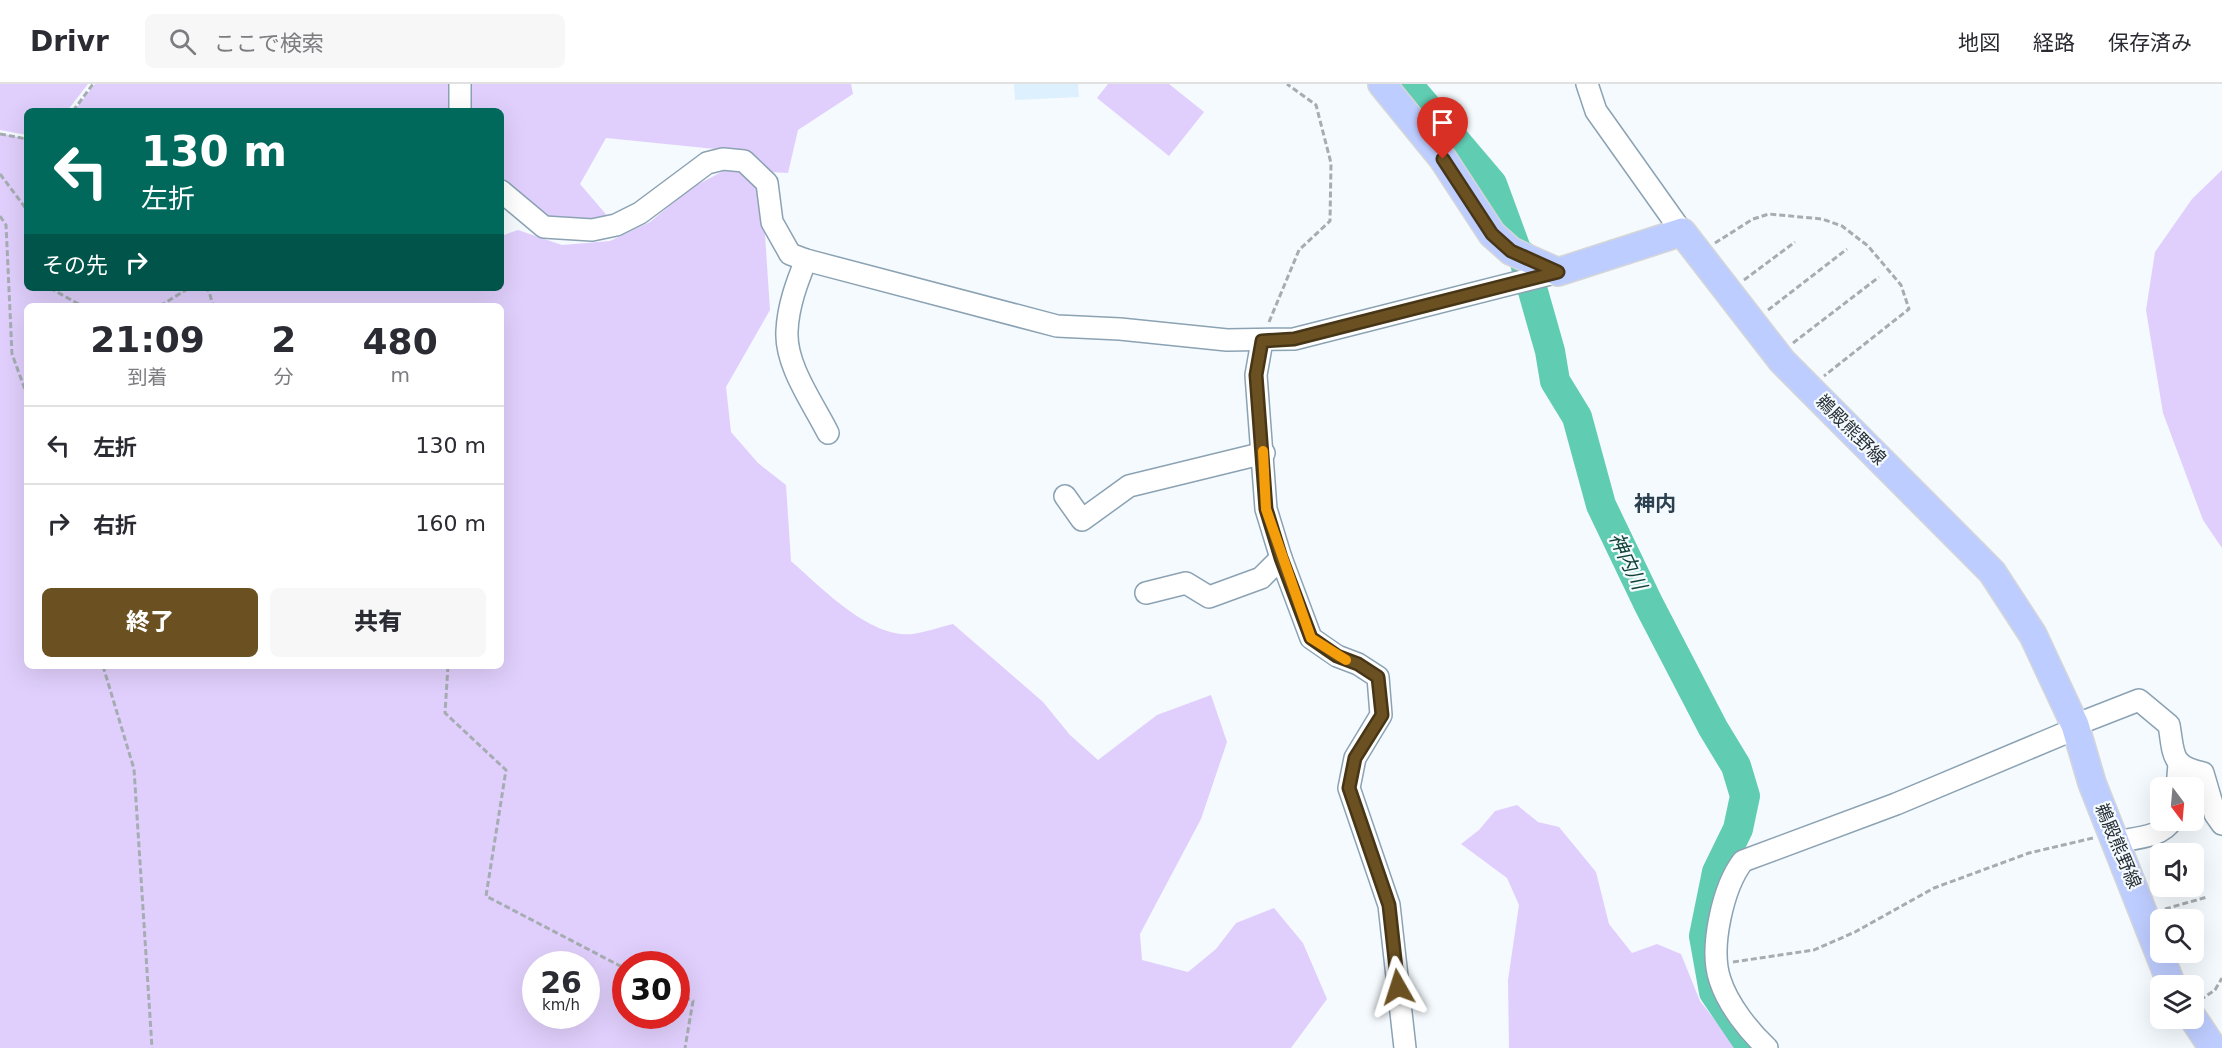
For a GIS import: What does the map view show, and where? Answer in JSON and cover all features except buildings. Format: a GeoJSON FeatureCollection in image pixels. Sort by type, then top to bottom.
{"type":"FeatureCollection","features":[{"type":"Feature","properties":{"kind":"main road"},"geometry":{"type":"LineString","coordinates":[[1382,84],[1443,159],[1492,234],[1511,251],[1558,272],[1690,243]]}},
{"type":"Feature","properties":{"kind":"main road","name":"鵜殿熊野線"},"geometry":{"type":"LineString","coordinates":[[1690,243],[1777,355],[1992,572],[2034,635],[2075,725],[2114,838],[2168,975]]}},
{"type":"Feature","properties":{"kind":"street"},"geometry":{"type":"LineString","coordinates":[[460,84],[460,108]]}},
{"type":"Feature","properties":{"kind":"street"},"geometry":{"type":"LineString","coordinates":[[1587,84],[1596,111],[1690,243]]}},
{"type":"Feature","properties":{"kind":"street"},"geometry":{"type":"LineString","coordinates":[[504,193],[544,226],[592,230],[616,225],[640,213],[707,163],[723,159],[744,161],[767,183],[772,222],[790,254],[1057,326],[1262,341],[1294,339],[1558,272]]}},
{"type":"Feature","properties":{"kind":"street"},"geometry":{"type":"LineString","coordinates":[[806,260],[790,305],[786,333],[792,358],[828,433]]}},
{"type":"Feature","properties":{"kind":"street"},"geometry":{"type":"LineString","coordinates":[[1262,341],[1256,375],[1264,453],[1266,509],[1281,558],[1311,638],[1337,656],[1358,664],[1378,677],[1382,715],[1355,758],[1349,788],[1389,905],[1405,1048]]}},
{"type":"Feature","properties":{"kind":"street"},"geometry":{"type":"LineString","coordinates":[[1065,496],[1082,520],[1129,486],[1264,453]]}},
{"type":"Feature","properties":{"kind":"street"},"geometry":{"type":"LineString","coordinates":[[1146,593],[1186,583],[1209,597],[1262,578],[1281,558]]}},
{"type":"Feature","properties":{"kind":"street"},"geometry":{"type":"LineString","coordinates":[[1767,1048],[1756,1038],[1725,992],[1719,979],[1717,949],[1724,896],[1734,873],[1743,861],[2003,760],[2070,731],[2075,725],[2139,700],[2169,725],[2175,759],[2179,764],[2185,769],[2203,773],[2215,814],[2222,824]]}},
{"type":"Feature","properties":{"kind":"street"},"geometry":{"type":"LineString","coordinates":[[2178,777],[2179,764]]}},
{"type":"Feature","properties":{"kind":"street"},"geometry":{"type":"LineString","coordinates":[[2114,838],[2161,831]]}},
{"type":"Feature","properties":{"kind":"path"},"geometry":{"type":"LineString","coordinates":[[75,108],[93,84]]}},
{"type":"Feature","properties":{"kind":"path"},"geometry":{"type":"LineString","coordinates":[[1262,341],[1299,249],[1330,221],[1331,163],[1316,105],[1287,84]]}},
{"type":"Feature","properties":{"kind":"path"},"geometry":{"type":"LineString","coordinates":[[0,134],[24,138]]}},
{"type":"Feature","properties":{"kind":"path"},"geometry":{"type":"LineString","coordinates":[[0,174],[24,206]]}},
{"type":"Feature","properties":{"kind":"path"},"geometry":{"type":"LineString","coordinates":[[1690,243],[1769,214],[1822,219],[1842,226],[1868,246],[1901,285],[1909,309],[1808,388]]}},
{"type":"Feature","properties":{"kind":"path"},"geometry":{"type":"LineString","coordinates":[[0,216],[6,225],[12,354],[24,387]]}},
{"type":"Feature","properties":{"kind":"path"},"geometry":{"type":"LineString","coordinates":[[1729,292],[1794,242]]}},
{"type":"Feature","properties":{"kind":"path"},"geometry":{"type":"LineString","coordinates":[[1752,322],[1847,249]]}},
{"type":"Feature","properties":{"kind":"path"},"geometry":{"type":"LineString","coordinates":[[1777,355],[1879,277]]}},
{"type":"Feature","properties":{"kind":"path"},"geometry":{"type":"LineString","coordinates":[[55,291],[77,303]]}},
{"type":"Feature","properties":{"kind":"path"},"geometry":{"type":"LineString","coordinates":[[165,303],[184,291]]}},
{"type":"Feature","properties":{"kind":"path"},"geometry":{"type":"LineString","coordinates":[[103,669],[134,769],[152,1048]]}},
{"type":"Feature","properties":{"kind":"path"},"geometry":{"type":"LineString","coordinates":[[448,669],[446,713],[506,770],[486,896],[612,962]]}},
{"type":"Feature","properties":{"kind":"path"},"geometry":{"type":"LineString","coordinates":[[1718,964],[1814,950],[1855,932],[1934,888],[2029,853],[2114,838]]}},
{"type":"Feature","properties":{"kind":"path"},"geometry":{"type":"LineString","coordinates":[[2146,915],[2207,897]]}},
{"type":"Feature","properties":{"kind":"path"},"geometry":{"type":"LineString","coordinates":[[2204,996],[2215,990],[2222,978]]}},
{"type":"Feature","properties":{"kind":"path"},"geometry":{"type":"LineString","coordinates":[[690,999],[693,1000],[690,1018]]}},
{"type":"Feature","properties":{"kind":"path"},"geometry":{"type":"LineString","coordinates":[[685,1048],[688,1029]]}},
{"type":"Feature","properties":{"kind":"shaded area"},"geometry":{"type":"Polygon","coordinates":[[[0,84],[88,84],[69,108],[24,108],[24,134],[0,130],[0,84]]]}},
{"type":"Feature","properties":{"kind":"shaded area"},"geometry":{"type":"Polygon","coordinates":[[[95,84],[449,84],[453,101],[451,108],[76,108],[95,84]]]}},
{"type":"Feature","properties":{"kind":"shaded area"},"geometry":{"type":"Polygon","coordinates":[[[468,84],[851,84],[853,94],[798,130],[788,173],[769,172],[745,152],[606,138],[580,184],[610,219],[567,226],[547,218],[504,185],[504,108],[467,108],[468,84]]]}},
{"type":"Feature","properties":{"kind":"shaded area"},"geometry":{"type":"Polygon","coordinates":[[[1014,84],[1078,84],[1079,97],[1015,100],[1014,84]]]}},
{"type":"Feature","properties":{"kind":"shaded area"},"geometry":{"type":"Polygon","coordinates":[[[1108,84],[1169,84],[1204,112],[1169,156],[1097,98],[1108,84]]]}},
{"type":"Feature","properties":{"kind":"shaded area"},"geometry":{"type":"Polygon","coordinates":[[[0,133],[24,138],[24,291],[504,291],[504,235],[518,230],[562,245],[610,241],[650,222],[691,188],[733,166],[746,173],[762,189],[770,310],[726,387],[731,432],[758,463],[786,485],[791,561],[831,597],[863,620],[880,628],[897,633],[913,634],[953,624],[1043,702],[1070,735],[1098,760],[1157,715],[1211,695],[1227,742],[1201,819],[1140,934],[1142,960],[1188,972],[1216,949],[1236,923],[1274,908],[1303,943],[1327,999],[1291,1048],[0,1048],[0,133]]]}},
{"type":"Feature","properties":{"kind":"shaded area"},"geometry":{"type":"Polygon","coordinates":[[[2222,170],[2222,548],[2203,520],[2163,413],[2146,310],[2155,252],[2192,199],[2222,170]]]}},
{"type":"Feature","properties":{"kind":"shaded area"},"geometry":{"type":"Polygon","coordinates":[[[1517,805],[1538,822],[1559,827],[1596,872],[1609,924],[1632,953],[1657,944],[1681,954],[1700,1001],[1737,1048],[1509,1048],[1508,980],[1519,905],[1507,878],[1461,844],[1479,830],[1495,811],[1517,805]]]}},
{"type":"Feature","properties":{"kind":"waterway","name":"神内川"},"geometry":{"type":"LineString","coordinates":[[1407,84],[1492,184],[1517,252],[1523,256],[1550,351],[1555,381],[1577,417],[1601,505],[1649,605],[1713,728],[1736,766],[1745,796],[1738,829],[1717,872],[1704,936],[1714,992],[1752,1048]]}},
{"type":"Feature","properties":{"kind":"slow traffic"},"geometry":{"type":"LineString","coordinates":[[1263,451],[1266,509],[1281,558],[1311,638],[1346,660]]}},
{"type":"Feature","properties":{"kind":"district","name":"神内"},"geometry":{"type":"Point","coordinates":[1655,504]}},
{"type":"Feature","properties":{"kind":"route"},"geometry":{"type":"LineString","coordinates":[[1398,987],[1389,905],[1349,788],[1355,758],[1365,738],[1382,715],[1378,677],[1358,664],[1337,656],[1311,638],[1281,558],[1266,509],[1264,453],[1256,375],[1262,341],[1294,339],[1558,272],[1511,251],[1492,234],[1443,159]]}}]}
